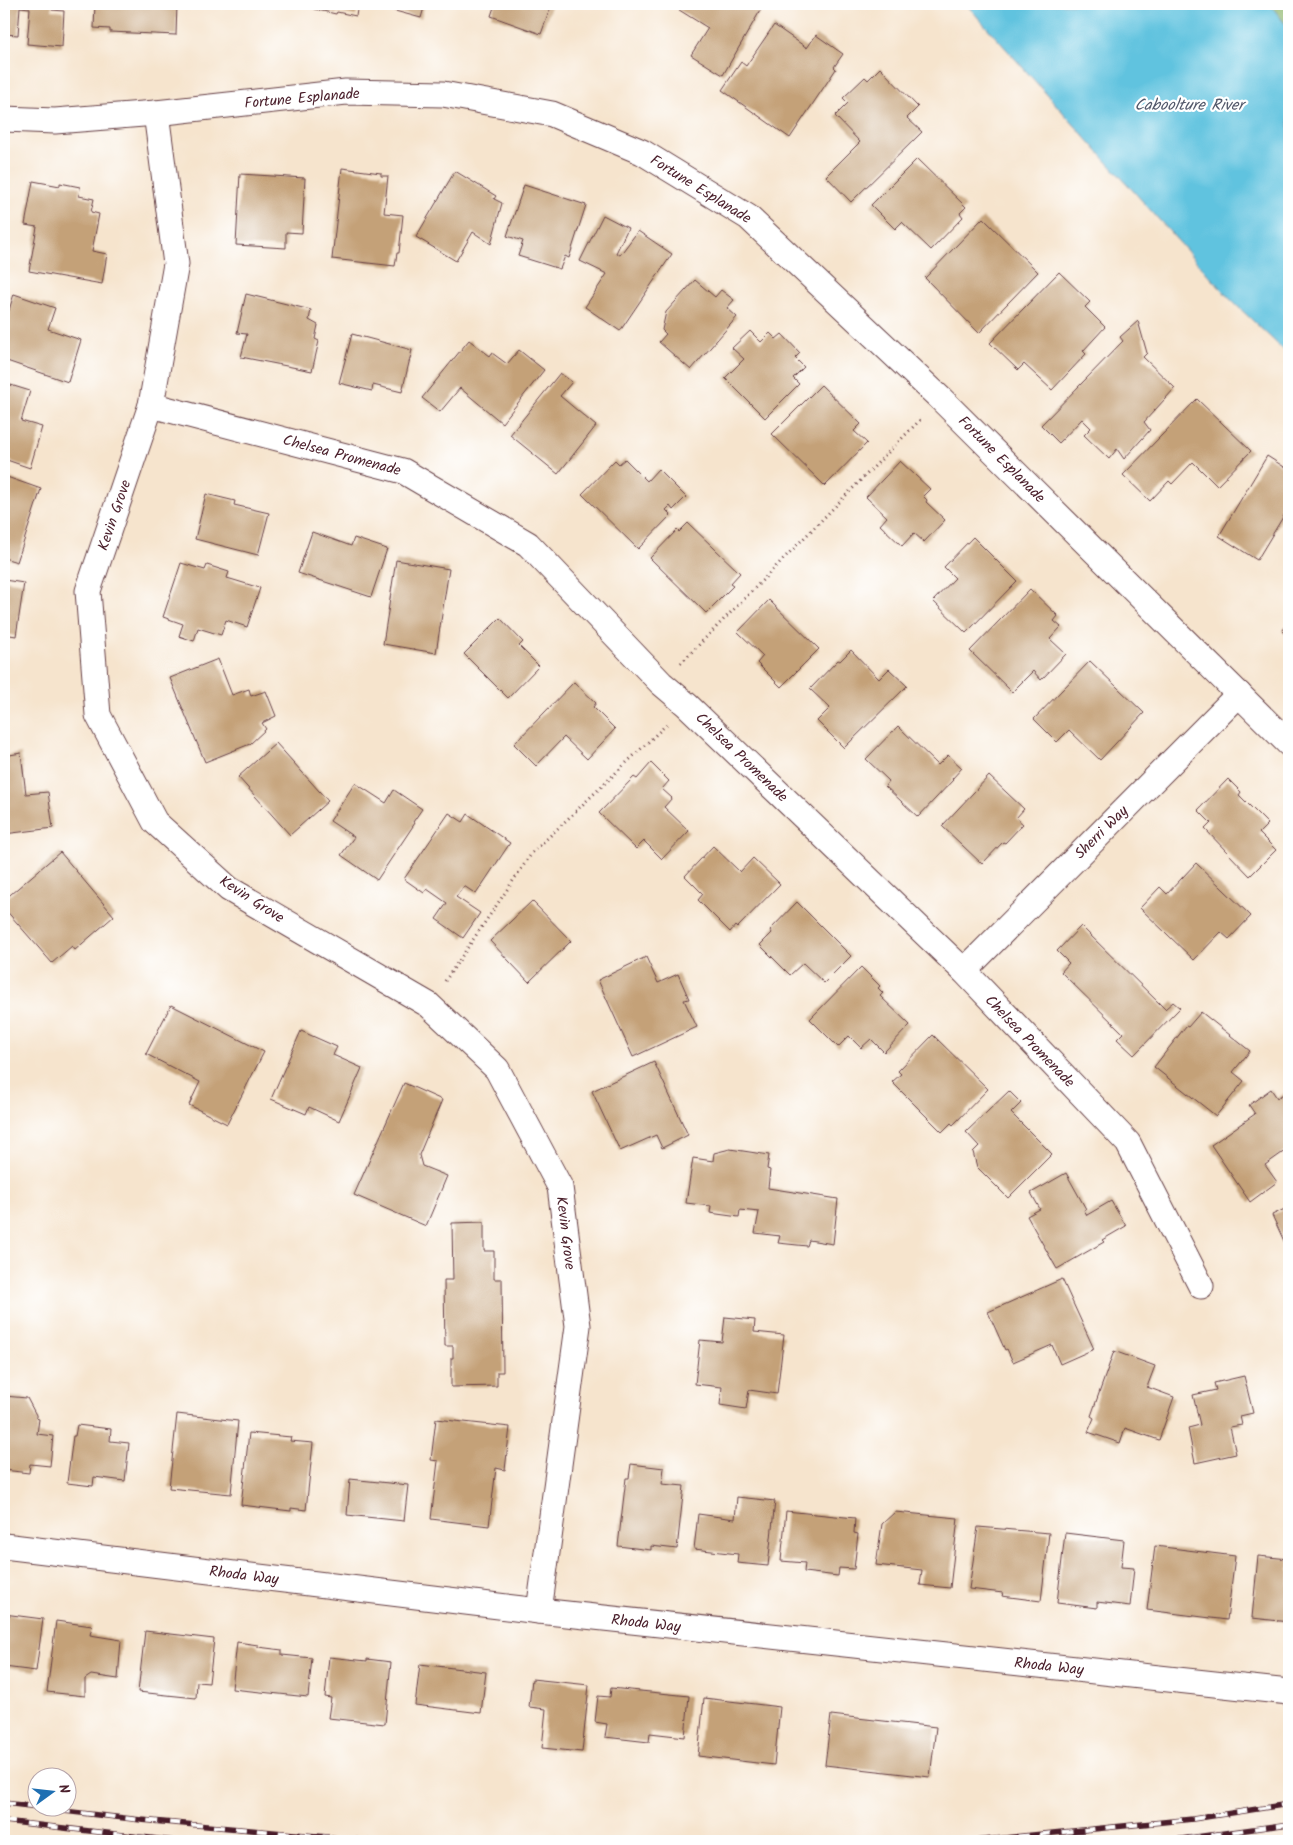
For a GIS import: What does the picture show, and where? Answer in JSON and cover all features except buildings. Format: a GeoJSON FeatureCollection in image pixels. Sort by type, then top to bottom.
{"type":"FeatureCollection","features":[{"type":"Feature","properties":{"kind":"street","name":"Fortune Esplanade"},"geometry":{"type":"LineString","coordinates":[[4,119],[55,121],[156,113],[346,92],[443,94],[552,114],[642,152],[748,217],[941,399],[1289,744]]}},
{"type":"Feature","properties":{"kind":"street","name":"Kevin Grove"},"geometry":{"type":"LineString","coordinates":[[156,113],[176,264],[151,405],[88,591],[98,715],[155,822],[229,889],[429,1005],[497,1069],[560,1187],[578,1326],[539,1611]]}},
{"type":"Feature","properties":{"kind":"street","name":"Chelsea Promenade"},"geometry":{"type":"LineString","coordinates":[[151,405],[403,470],[528,544],[661,683],[687,704],[964,971],[1128,1143],[1201,1286]]}},
{"type":"Feature","properties":{"kind":"street","name":"Sherri Way"},"geometry":{"type":"LineString","coordinates":[[964,971],[1239,694]]}},
{"type":"Feature","properties":{"kind":"street","name":"Rhoda Way"},"geometry":{"type":"LineString","coordinates":[[4,1546],[539,1611],[1289,1692]]}},
{"type":"Feature","properties":{"kind":"path"},"geometry":{"type":"LineString","coordinates":[[661,683],[941,399]]}},
{"type":"Feature","properties":{"kind":"path"},"geometry":{"type":"LineString","coordinates":[[429,1005],[532,854],[687,704]]}},
{"type":"Feature","properties":{"kind":"green space"},"geometry":{"type":"Polygon","coordinates":[[[1270,4],[1289,4],[1289,29],[1270,4]]]}},
{"type":"Feature","properties":{"kind":"water","name":"Caboolture River"},"geometry":{"type":"Polygon","coordinates":[[[966,4],[1270,4],[1289,29],[1289,355],[1230,299],[966,4]]]}},
{"type":"Feature","properties":{"kind":"railway"},"geometry":{"type":"LineString","coordinates":[[4,1803],[28,1806]]}},
{"type":"Feature","properties":{"kind":"railway"},"geometry":{"type":"LineString","coordinates":[[974,1841],[1193,1819],[1289,1804]]}},
{"type":"Feature","properties":{"kind":"railway"},"geometry":{"type":"LineString","coordinates":[[78,1813],[372,1841]]}},
{"type":"Feature","properties":{"kind":"railway"},"geometry":{"type":"LineString","coordinates":[[4,1821],[175,1841]]}},
{"type":"Feature","properties":{"kind":"railway"},"geometry":{"type":"LineString","coordinates":[[1167,1841],[1289,1824]]}}]}
